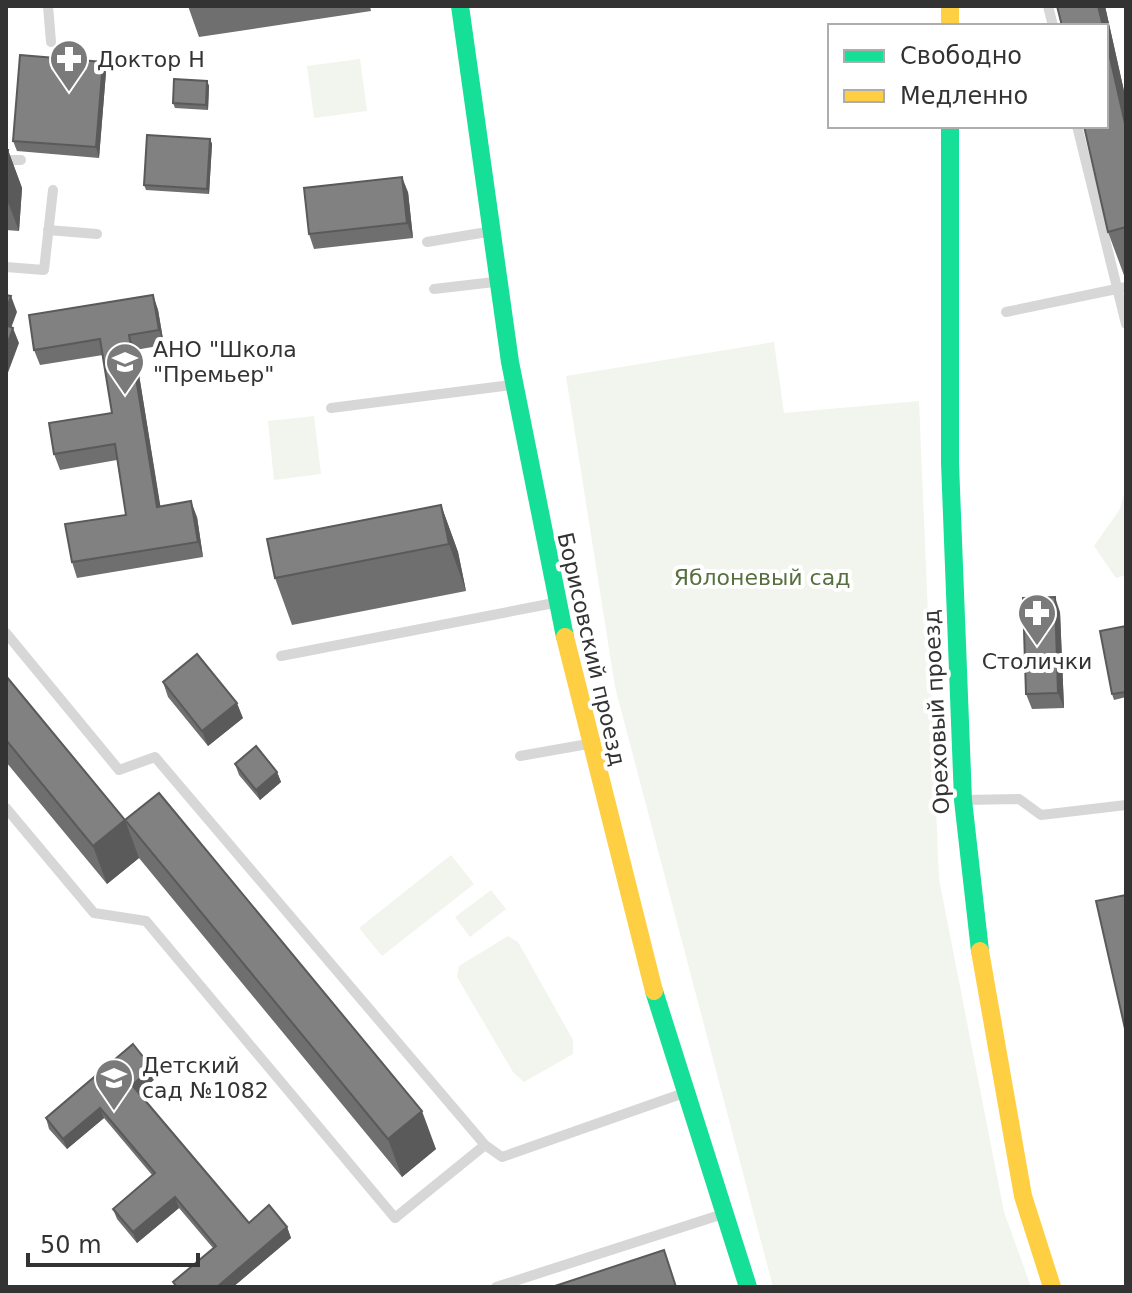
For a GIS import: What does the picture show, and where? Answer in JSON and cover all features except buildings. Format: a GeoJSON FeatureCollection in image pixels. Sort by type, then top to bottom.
{"type":"FeatureCollection","features":[{"type":"Feature","properties":{"kind":"street","name":"Борисовский проезд"},"geometry":{"type":"LineString","coordinates":[[460,6],[496,282],[555,603],[641,947],[748,1287]]}},
{"type":"Feature","properties":{"kind":"street","name":"Ореховый проезд"},"geometry":{"type":"LineString","coordinates":[[950,128],[950,463],[963,800],[979,947],[1023,1196],[1052,1287]]}},
{"type":"Feature","properties":{"kind":"lane"},"geometry":{"type":"LineString","coordinates":[[48,6],[51,42]]}},
{"type":"Feature","properties":{"kind":"lane"},"geometry":{"type":"LineString","coordinates":[[1078,128],[1121,288],[1126,324]]}},
{"type":"Feature","properties":{"kind":"lane"},"geometry":{"type":"LineString","coordinates":[[6,160],[21,160]]}},
{"type":"Feature","properties":{"kind":"lane"},"geometry":{"type":"LineString","coordinates":[[6,267],[44,270],[53,190]]}},
{"type":"Feature","properties":{"kind":"lane"},"geometry":{"type":"LineString","coordinates":[[48,230],[97,234]]}},
{"type":"Feature","properties":{"kind":"lane"},"geometry":{"type":"LineString","coordinates":[[427,242],[489,232]]}},
{"type":"Feature","properties":{"kind":"lane"},"geometry":{"type":"LineString","coordinates":[[434,289],[496,282]]}},
{"type":"Feature","properties":{"kind":"lane"},"geometry":{"type":"LineString","coordinates":[[1006,312],[1121,288]]}},
{"type":"Feature","properties":{"kind":"lane"},"geometry":{"type":"LineString","coordinates":[[331,408],[513,385]]}},
{"type":"Feature","properties":{"kind":"lane"},"geometry":{"type":"LineString","coordinates":[[281,656],[555,603]]}},
{"type":"Feature","properties":{"kind":"lane"},"geometry":{"type":"LineString","coordinates":[[6,633],[119,770],[155,757],[485,1145],[502,1157],[685,1092]]}},
{"type":"Feature","properties":{"kind":"lane"},"geometry":{"type":"LineString","coordinates":[[520,756],[590,744]]}},
{"type":"Feature","properties":{"kind":"lane"},"geometry":{"type":"LineString","coordinates":[[963,800],[1019,799],[1041,815],[1126,805]]}},
{"type":"Feature","properties":{"kind":"lane"},"geometry":{"type":"LineString","coordinates":[[6,808],[94,913],[146,921],[395,1218],[485,1145]]}},
{"type":"Feature","properties":{"kind":"lane"},"geometry":{"type":"LineString","coordinates":[[496,1287],[724,1214]]}},
{"type":"Feature","properties":{"kind":"green space"},"geometry":{"type":"Polygon","coordinates":[[[360,59],[367,111],[314,118],[307,66],[360,59]]]}},
{"type":"Feature","properties":{"kind":"green space","name":"Яблоневый сад"},"geometry":{"type":"Polygon","coordinates":[[[774,342],[784,413],[919,401],[939,879],[1004,1212],[1031,1287],[773,1287],[615,687],[566,376],[774,342]]]}},
{"type":"Feature","properties":{"kind":"green space"},"geometry":{"type":"Polygon","coordinates":[[[314,416],[321,474],[274,480],[268,421],[314,416]]]}},
{"type":"Feature","properties":{"kind":"green space"},"geometry":{"type":"Polygon","coordinates":[[[1126,487],[1126,575],[1116,578],[1094,546],[1120,509],[1126,487]]]}},
{"type":"Feature","properties":{"kind":"green space"},"geometry":{"type":"Polygon","coordinates":[[[451,855],[474,884],[382,956],[359,928],[451,855]]]}},
{"type":"Feature","properties":{"kind":"green space"},"geometry":{"type":"Polygon","coordinates":[[[491,890],[506,909],[470,937],[455,917],[491,890]]]}},
{"type":"Feature","properties":{"kind":"green space"},"geometry":{"type":"Polygon","coordinates":[[[508,936],[518,942],[573,1040],[573,1054],[524,1082],[513,1072],[457,977],[459,966],[508,936]]]}},
{"type":"Feature","properties":{"kind":"traffic: fast"},"geometry":{"type":"LineString","coordinates":[[460,6],[510,362],[565,637]]}},
{"type":"Feature","properties":{"kind":"traffic: fast"},"geometry":{"type":"LineString","coordinates":[[950,128],[950,463],[963,800],[980,951]]}},
{"type":"Feature","properties":{"kind":"traffic: fast"},"geometry":{"type":"LineString","coordinates":[[654,991],[748,1287]]}},
{"type":"Feature","properties":{"kind":"traffic: slow"},"geometry":{"type":"LineString","coordinates":[[950,6],[950,24]]}},
{"type":"Feature","properties":{"kind":"traffic: slow"},"geometry":{"type":"LineString","coordinates":[[565,637],[654,991]]}},
{"type":"Feature","properties":{"kind":"traffic: slow"},"geometry":{"type":"LineString","coordinates":[[980,951],[1023,1196],[1052,1287]]}},
{"type":"Feature","properties":{"kind":"place","name":"Доктор Н"},"geometry":{"type":"Point","coordinates":[69,93]}},
{"type":"Feature","properties":{"kind":"place","name":"АНО \"Школа \"Премьер\""},"geometry":{"type":"Point","coordinates":[125,396]}},
{"type":"Feature","properties":{"kind":"place","name":"Столички"},"geometry":{"type":"Point","coordinates":[1037,647]}},
{"type":"Feature","properties":{"kind":"place","name":"Детский сад №1082"},"geometry":{"type":"Point","coordinates":[114,1112]}}]}
